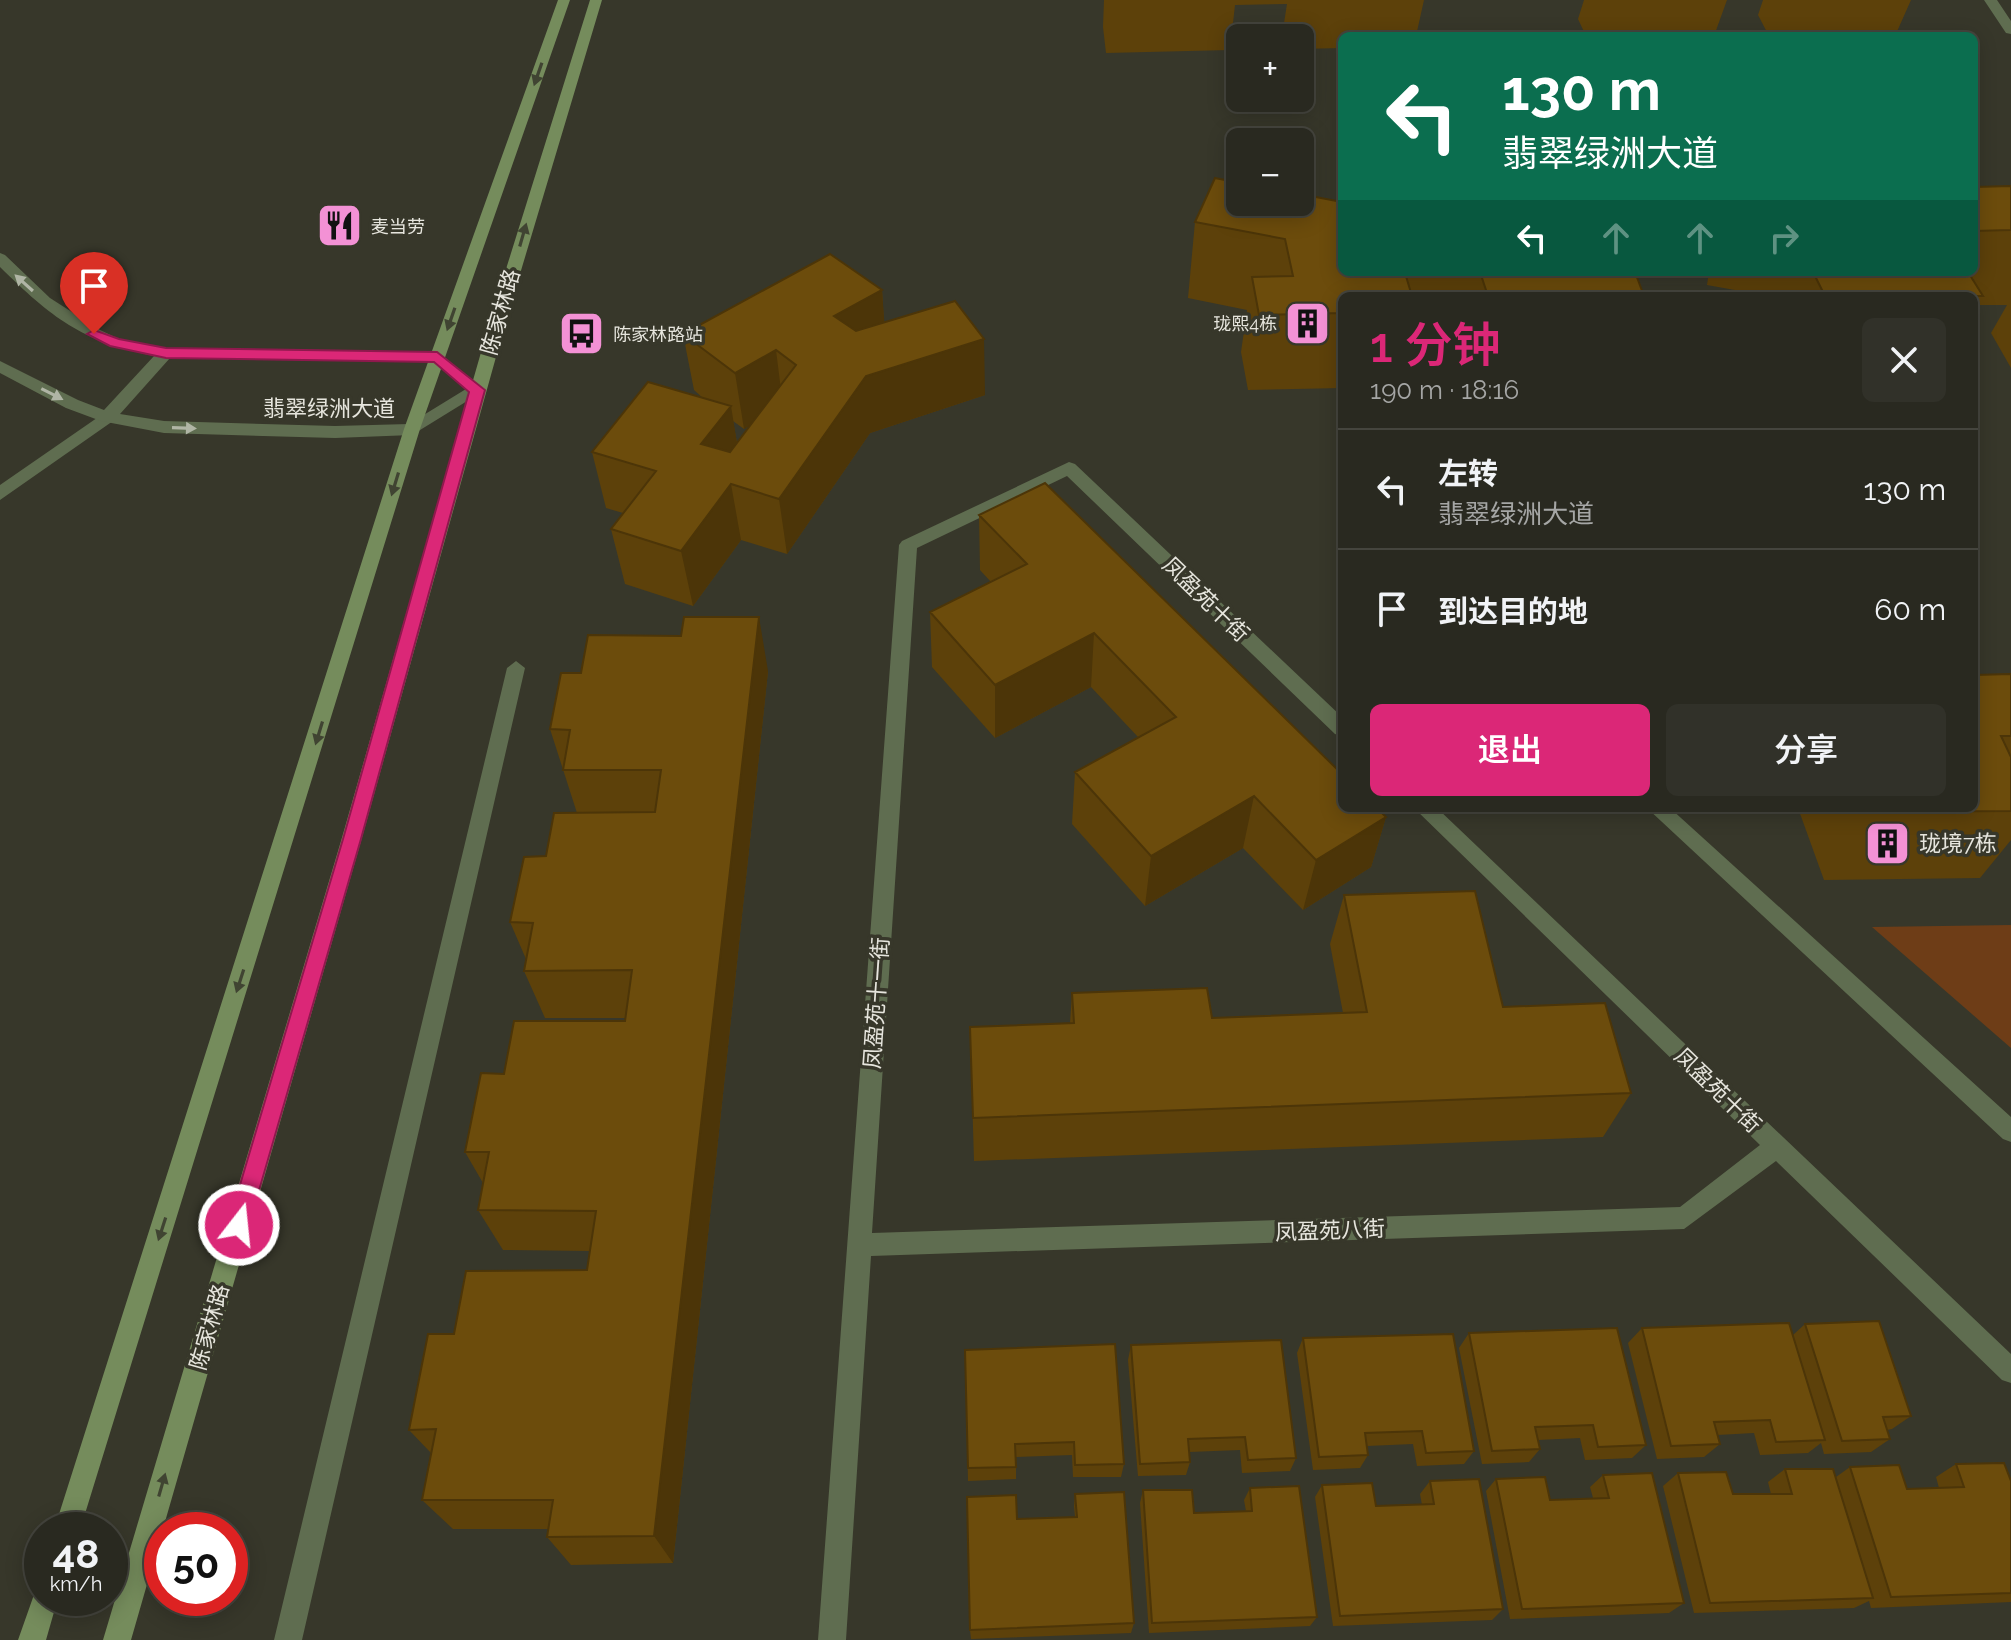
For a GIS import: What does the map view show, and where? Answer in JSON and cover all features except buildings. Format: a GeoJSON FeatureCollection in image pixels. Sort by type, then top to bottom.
{"type":"FeatureCollection","features":[{"type":"Feature","properties":{"kind":"main road","name":"陈家林路"},"geometry":{"type":"LineString","coordinates":[[73,1512],[412,429],[564,0]]}},
{"type":"Feature","properties":{"kind":"main road","name":"陈家林路"},"geometry":{"type":"LineString","coordinates":[[117,1640],[352,839],[477,390],[555,125],[596,0]]}},
{"type":"Feature","properties":{"kind":"main road"},"geometry":{"type":"LineString","coordinates":[[32,1640],[39,1616]]}},
{"type":"Feature","properties":{"kind":"street"},"geometry":{"type":"LineString","coordinates":[[1990,0],[2011,30]]}},
{"type":"Feature","properties":{"kind":"street"},"geometry":{"type":"LineString","coordinates":[[0,258],[44,301],[94,334],[115,343],[166,353],[437,357],[477,390]]}},
{"type":"Feature","properties":{"kind":"street"},"geometry":{"type":"LineString","coordinates":[[0,494],[107,417],[166,353]]}},
{"type":"Feature","properties":{"kind":"street","name":"翡翠绿洲大道"},"geometry":{"type":"LineString","coordinates":[[0,366],[72,404],[107,417],[164,427],[335,432],[412,429],[477,390]]}},
{"type":"Feature","properties":{"kind":"street","name":"凤盈苑十街"},"geometry":{"type":"LineString","coordinates":[[1069,468],[1338,725]]}},
{"type":"Feature","properties":{"kind":"street","name":"凤盈苑十一街"},"geometry":{"type":"LineString","coordinates":[[832,1640],[908,545],[1069,468]]}},
{"type":"Feature","properties":{"kind":"street"},"geometry":{"type":"LineString","coordinates":[[288,1640],[516,668]]}},
{"type":"Feature","properties":{"kind":"street","name":"凤盈苑十街"},"geometry":{"type":"LineString","coordinates":[[1428,812],[2011,1371]]}},
{"type":"Feature","properties":{"kind":"street"},"geometry":{"type":"LineString","coordinates":[[1661,812],[2011,1132]]}},
{"type":"Feature","properties":{"kind":"street","name":"凤盈苑八街"},"geometry":{"type":"LineString","coordinates":[[859,1245],[1684,1218],[1777,1146]]}},
{"type":"Feature","properties":{"kind":"shaded area"},"geometry":{"type":"Polygon","coordinates":[[[2011,925],[2011,1048],[1872,927],[2011,925]]]}},
{"type":"Feature","properties":{"kind":"place","name":"麦当劳"},"geometry":{"type":"Point","coordinates":[340,226]}},
{"type":"Feature","properties":{"kind":"place","name":"珑熙4栋"},"geometry":{"type":"Point","coordinates":[1308,323]}},
{"type":"Feature","properties":{"kind":"place","name":"陈家林路站"},"geometry":{"type":"Point","coordinates":[582,334]}},
{"type":"Feature","properties":{"kind":"place","name":"珑境7栋"},"geometry":{"type":"Point","coordinates":[1888,843]}},
{"type":"Feature","properties":{"kind":"route"},"geometry":{"type":"LineString","coordinates":[[94,334],[115,343],[166,353],[437,357],[477,390],[352,839],[239,1225]]}}]}
